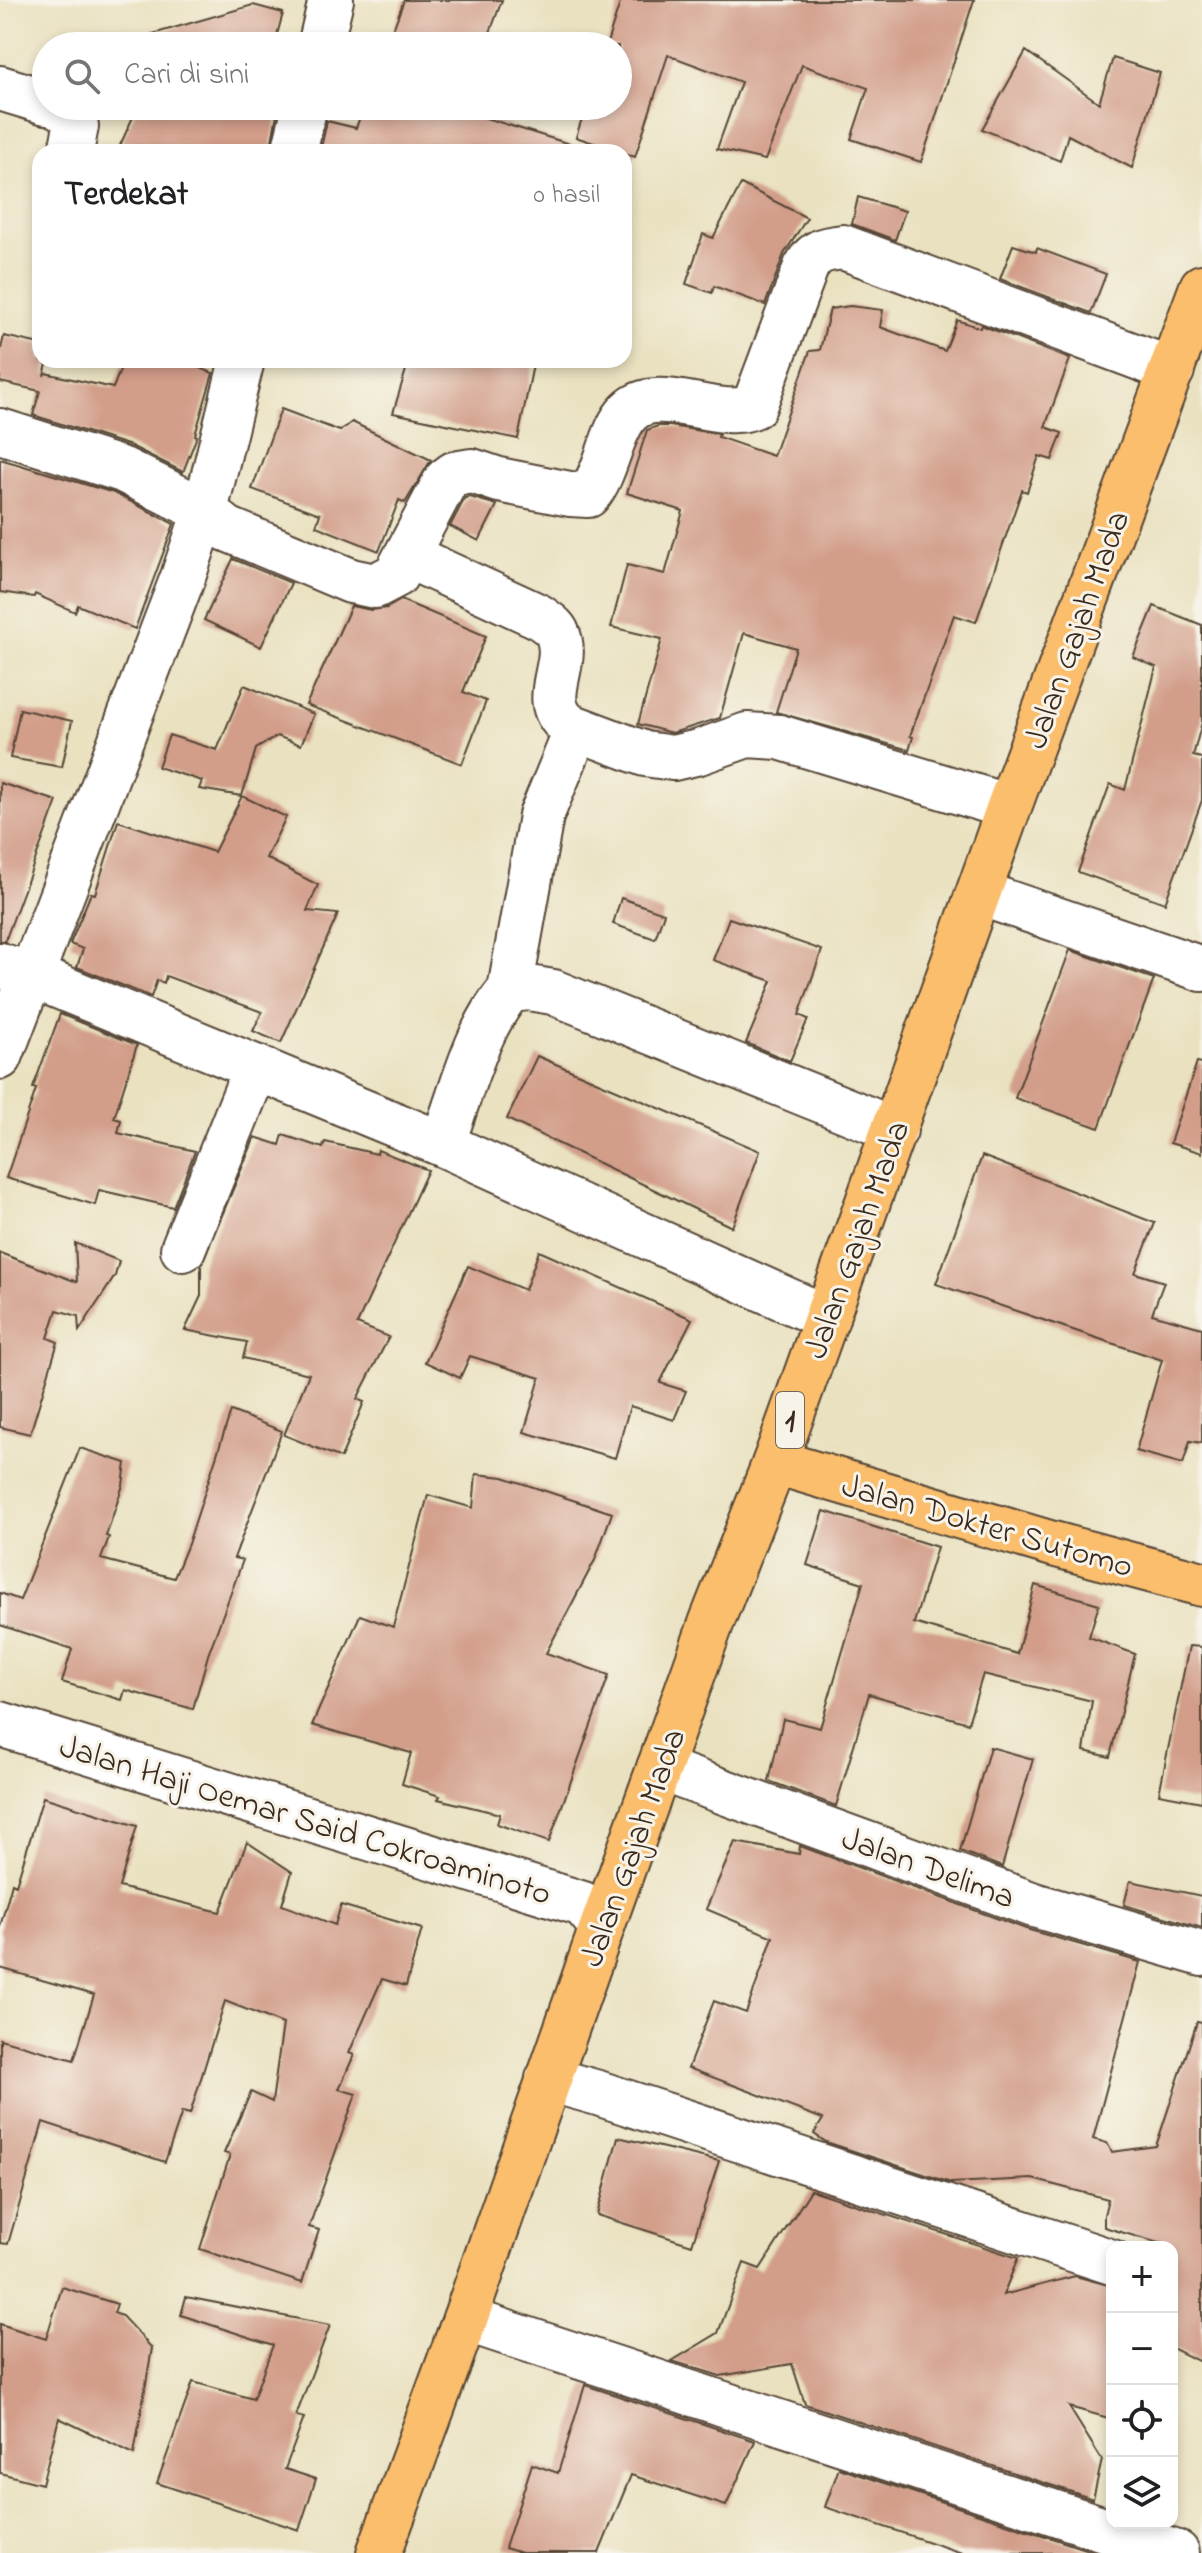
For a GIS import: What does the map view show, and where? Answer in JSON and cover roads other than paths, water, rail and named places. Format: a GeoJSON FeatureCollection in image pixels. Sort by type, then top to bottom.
{"type":"FeatureCollection","features":[{"type":"Feature","properties":{"kind":"main road","name":"Jalan Gajah Mada"},"geometry":{"type":"LineString","coordinates":[[379,2553],[712,1621],[775,1462],[1009,807],[1202,287]]}},
{"type":"Feature","properties":{"kind":"main road","name":"Jalan Dokter Sutomo"},"geometry":{"type":"LineString","coordinates":[[775,1462],[1053,1544],[1202,1584]]}},
{"type":"Feature","properties":{"kind":"street"},"geometry":{"type":"LineString","coordinates":[[323,32],[331,0]]}},
{"type":"Feature","properties":{"kind":"street"},"geometry":{"type":"LineString","coordinates":[[0,88],[32,98]]}},
{"type":"Feature","properties":{"kind":"street"},"geometry":{"type":"LineString","coordinates":[[73,120],[76,126],[73,144]]}},
{"type":"Feature","properties":{"kind":"street"},"geometry":{"type":"LineString","coordinates":[[296,144],[302,120]]}},
{"type":"Feature","properties":{"kind":"street"},"geometry":{"type":"LineString","coordinates":[[0,431],[123,470],[205,511],[227,529],[351,581],[375,586],[396,575],[446,480],[454,474],[472,471],[499,480],[588,495],[597,484],[625,416],[634,407],[646,401],[744,411],[754,406],[806,267],[813,254],[825,249],[843,247],[1172,370]]}},
{"type":"Feature","properties":{"kind":"street"},"geometry":{"type":"LineString","coordinates":[[0,1057],[15,970],[183,577],[205,511],[240,368]]}},
{"type":"Feature","properties":{"kind":"street"},"geometry":{"type":"LineString","coordinates":[[408,556],[538,616],[556,630],[561,645],[554,705],[558,717],[577,729],[645,754],[673,758],[747,735],[779,737],[1009,807]]}},
{"type":"Feature","properties":{"kind":"street"},"geometry":{"type":"LineString","coordinates":[[442,1144],[488,1024],[510,990],[541,816],[577,729]]}},
{"type":"Feature","properties":{"kind":"street"},"geometry":{"type":"LineString","coordinates":[[979,893],[1202,969]]}},
{"type":"Feature","properties":{"kind":"street"},"geometry":{"type":"LineString","coordinates":[[15,970],[442,1144],[827,1318]]}},
{"type":"Feature","properties":{"kind":"street"},"geometry":{"type":"LineString","coordinates":[[510,990],[529,988],[553,992],[895,1130]]}},
{"type":"Feature","properties":{"kind":"street"},"geometry":{"type":"LineString","coordinates":[[183,1249],[256,1067]]}},
{"type":"Feature","properties":{"kind":"street","name":"Jalan Haji Oemar Said Cokroaminoto"},"geometry":{"type":"LineString","coordinates":[[0,1724],[583,1904],[602,1927]]}},
{"type":"Feature","properties":{"kind":"street","name":"Jalan Delima"},"geometry":{"type":"LineString","coordinates":[[659,1768],[1034,1905],[1202,1954]]}},
{"type":"Feature","properties":{"kind":"street"},"geometry":{"type":"LineString","coordinates":[[548,2079],[1106,2260]]}},
{"type":"Feature","properties":{"kind":"street"},"geometry":{"type":"LineString","coordinates":[[465,2319],[1177,2553]]}}]}
